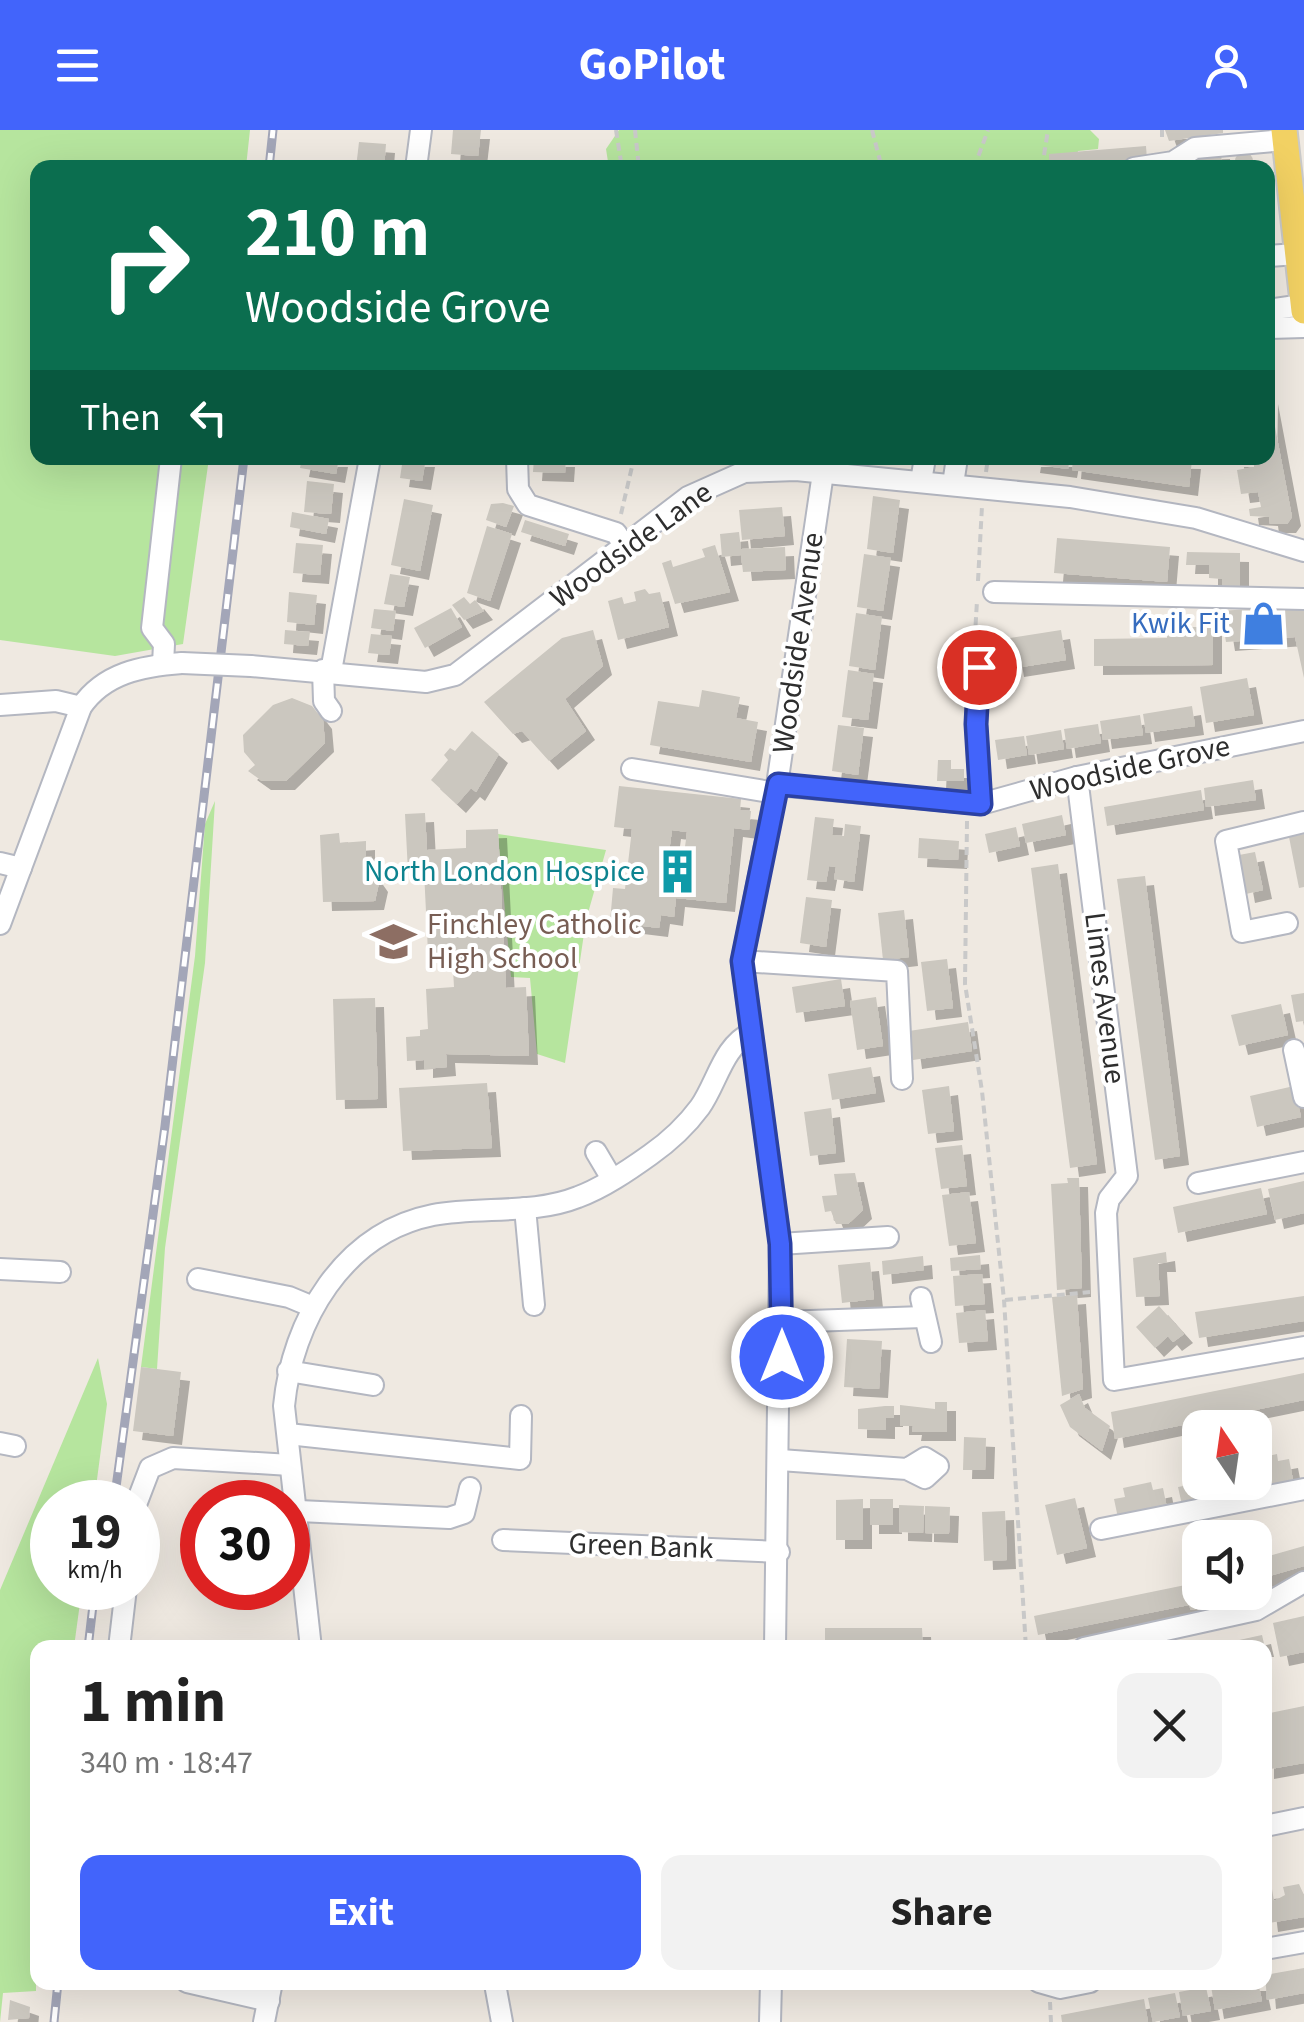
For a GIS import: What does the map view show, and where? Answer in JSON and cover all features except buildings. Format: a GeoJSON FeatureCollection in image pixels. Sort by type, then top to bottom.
{"type":"FeatureCollection","features":[{"type":"Feature","properties":{"kind":"main road"},"geometry":{"type":"LineString","coordinates":[[1284,135],[1304,308]]}},
{"type":"Feature","properties":{"kind":"street"},"geometry":{"type":"LineString","coordinates":[[417,160],[421,130]]}},
{"type":"Feature","properties":{"kind":"street"},"geometry":{"type":"LineString","coordinates":[[1175,160],[1195,148],[1284,135]]}},
{"type":"Feature","properties":{"kind":"street"},"geometry":{"type":"LineString","coordinates":[[1275,252],[1299,239]]}},
{"type":"Feature","properties":{"kind":"street"},"geometry":{"type":"LineString","coordinates":[[1275,310],[1304,308]]}},
{"type":"Feature","properties":{"kind":"street"},"geometry":{"type":"LineString","coordinates":[[1275,328],[1304,326]]}},
{"type":"Feature","properties":{"kind":"street"},"geometry":{"type":"LineString","coordinates":[[170,465],[152,628],[172,664]]}},
{"type":"Feature","properties":{"kind":"street"},"geometry":{"type":"LineString","coordinates":[[331,711],[324,701],[327,671],[369,465]]}},
{"type":"Feature","properties":{"kind":"street"},"geometry":{"type":"LineString","coordinates":[[517,465],[518,489],[528,506],[621,540]]}},
{"type":"Feature","properties":{"kind":"street","name":"Woodside Lane"},"geometry":{"type":"LineString","coordinates":[[81,707],[103,682],[172,664],[327,671],[426,682],[455,675],[621,540],[688,497],[714,482],[744,472],[790,465]]}},
{"type":"Feature","properties":{"kind":"street","name":"Woodside Lane"},"geometry":{"type":"LineString","coordinates":[[800,465],[823,472],[983,487],[1196,518],[1304,551]]}},
{"type":"Feature","properties":{"kind":"street"},"geometry":{"type":"LineString","coordinates":[[922,481],[925,465]]}},
{"type":"Feature","properties":{"kind":"street"},"geometry":{"type":"LineString","coordinates":[[953,484],[956,465]]}},
{"type":"Feature","properties":{"kind":"street","name":"Woodside Avenue"},"geometry":{"type":"LineString","coordinates":[[775,1640],[780,1244],[742,961],[777,788],[823,472]]}},
{"type":"Feature","properties":{"kind":"street"},"geometry":{"type":"LineString","coordinates":[[994,592],[1304,598]]}},
{"type":"Feature","properties":{"kind":"street"},"geometry":{"type":"LineString","coordinates":[[974,805],[977,659]]}},
{"type":"Feature","properties":{"kind":"street"},"geometry":{"type":"LineString","coordinates":[[0,704],[56,701],[81,707],[0,924]]}},
{"type":"Feature","properties":{"kind":"street","name":"Woodside Grove"},"geometry":{"type":"LineString","coordinates":[[632,770],[777,788],[974,805],[1077,776],[1304,731]]}},
{"type":"Feature","properties":{"kind":"street","name":"Limes Avenue"},"geometry":{"type":"LineString","coordinates":[[1077,776],[1127,1176],[1109,1199],[1106,1212],[1110,1290]]}},
{"type":"Feature","properties":{"kind":"street"},"geometry":{"type":"LineString","coordinates":[[1287,923],[1242,932],[1226,840],[1304,822]]}},
{"type":"Feature","properties":{"kind":"street"},"geometry":{"type":"LineString","coordinates":[[0,862],[21,868]]}},
{"type":"Feature","properties":{"kind":"street"},"geometry":{"type":"LineString","coordinates":[[742,961],[897,971],[902,1079]]}},
{"type":"Feature","properties":{"kind":"street"},"geometry":{"type":"LineString","coordinates":[[293,1480],[288,1371],[312,1307],[370,1240],[430,1216],[525,1208],[576,1198],[612,1179],[681,1130],[702,1104],[734,1044],[751,1034]]}},
{"type":"Feature","properties":{"kind":"street"},"geometry":{"type":"LineString","coordinates":[[1294,1050],[1304,1098]]}},
{"type":"Feature","properties":{"kind":"street"},"geometry":{"type":"LineString","coordinates":[[596,1152],[612,1179]]}},
{"type":"Feature","properties":{"kind":"street"},"geometry":{"type":"LineString","coordinates":[[1198,1183],[1304,1162]]}},
{"type":"Feature","properties":{"kind":"street"},"geometry":{"type":"LineString","coordinates":[[525,1208],[534,1305]]}},
{"type":"Feature","properties":{"kind":"street"},"geometry":{"type":"LineString","coordinates":[[780,1244],[888,1237]]}},
{"type":"Feature","properties":{"kind":"street"},"geometry":{"type":"LineString","coordinates":[[0,1269],[60,1272]]}},
{"type":"Feature","properties":{"kind":"street"},"geometry":{"type":"LineString","coordinates":[[198,1279],[289,1298],[312,1307]]}},
{"type":"Feature","properties":{"kind":"street"},"geometry":{"type":"LineString","coordinates":[[1110,1290],[1114,1380],[1304,1346]]}},
{"type":"Feature","properties":{"kind":"street"},"geometry":{"type":"LineString","coordinates":[[782,1322],[922,1308],[932,1342]]}},
{"type":"Feature","properties":{"kind":"street"},"geometry":{"type":"LineString","coordinates":[[288,1371],[372,1385]]}},
{"type":"Feature","properties":{"kind":"street"},"geometry":{"type":"LineString","coordinates":[[288,1434],[520,1458],[521,1416]]}},
{"type":"Feature","properties":{"kind":"street"},"geometry":{"type":"LineString","coordinates":[[145,1480],[150,1468],[173,1458],[290,1465]]}},
{"type":"Feature","properties":{"kind":"street"},"geometry":{"type":"LineString","coordinates":[[780,1460],[907,1469]]}},
{"type":"Feature","properties":{"kind":"street"},"geometry":{"type":"LineString","coordinates":[[310,1511],[449,1518],[464,1513],[470,1488]]}},
{"type":"Feature","properties":{"kind":"street"},"geometry":{"type":"LineString","coordinates":[[1101,1530],[1304,1489]]}},
{"type":"Feature","properties":{"kind":"street","name":"Green Bank"},"geometry":{"type":"LineString","coordinates":[[503,1540],[779,1552]]}},
{"type":"Feature","properties":{"kind":"street"},"geometry":{"type":"LineString","coordinates":[[1121,1640],[1256,1610],[1304,1582]]}},
{"type":"Feature","properties":{"kind":"street"},"geometry":{"type":"LineString","coordinates":[[120,1640],[123,1610]]}},
{"type":"Feature","properties":{"kind":"street"},"geometry":{"type":"LineString","coordinates":[[307,1610],[310,1640]]}},
{"type":"Feature","properties":{"kind":"street"},"geometry":{"type":"LineString","coordinates":[[1272,1825],[1304,1818]]}},
{"type":"Feature","properties":{"kind":"street"},"geometry":{"type":"LineString","coordinates":[[1272,1948],[1304,1942]]}},
{"type":"Feature","properties":{"kind":"street"},"geometry":{"type":"LineString","coordinates":[[219,1990],[268,2002]]}},
{"type":"Feature","properties":{"kind":"street"},"geometry":{"type":"LineString","coordinates":[[496,1990],[502,2022]]}},
{"type":"Feature","properties":{"kind":"street"},"geometry":{"type":"LineString","coordinates":[[770,2022],[771,1990]]}},
{"type":"Feature","properties":{"kind":"path"},"geometry":{"type":"LineString","coordinates":[[616,130],[621,160]]}},
{"type":"Feature","properties":{"kind":"path"},"geometry":{"type":"LineString","coordinates":[[635,130],[638,160]]}},
{"type":"Feature","properties":{"kind":"path"},"geometry":{"type":"LineString","coordinates":[[872,130],[880,160]]}},
{"type":"Feature","properties":{"kind":"path"},"geometry":{"type":"LineString","coordinates":[[977,160],[988,130]]}},
{"type":"Feature","properties":{"kind":"path"},"geometry":{"type":"LineString","coordinates":[[1043,160],[1048,130]]}},
{"type":"Feature","properties":{"kind":"path"},"geometry":{"type":"LineString","coordinates":[[621,540],[633,465]]}},
{"type":"Feature","properties":{"kind":"path"},"geometry":{"type":"LineString","coordinates":[[977,659],[983,487]]}},
{"type":"Feature","properties":{"kind":"path"},"geometry":{"type":"LineString","coordinates":[[974,805],[962,917],[965,984],[982,1091],[1004,1300],[1025,1640]]}},
{"type":"Feature","properties":{"kind":"path"},"geometry":{"type":"LineString","coordinates":[[1004,1300],[1110,1290]]}},
{"type":"Feature","properties":{"kind":"green space"},"geometry":{"type":"Polygon","coordinates":[[[0,130],[250,130],[247,160],[30,160],[30,465],[208,465],[183,644],[115,656],[0,640],[0,130]]]}},
{"type":"Feature","properties":{"kind":"green space"},"geometry":{"type":"Polygon","coordinates":[[[619,130],[1090,130],[1099,139],[1098,149],[1078,151],[1075,160],[608,160],[606,149],[619,130]]]}},
{"type":"Feature","properties":{"kind":"green space"},"geometry":{"type":"Polygon","coordinates":[[[215,801],[205,963],[165,1248],[157,1369],[141,1367],[195,956],[205,824],[215,801]]]}},
{"type":"Feature","properties":{"kind":"green space"},"geometry":{"type":"Polygon","coordinates":[[[498,834],[606,850],[586,920],[565,1063],[537,1054],[530,978],[511,977],[498,834]]]}},
{"type":"Feature","properties":{"kind":"green space"},"geometry":{"type":"Polygon","coordinates":[[[98,1358],[107,1404],[97,1480],[46,1480],[98,1358]]]}},
{"type":"Feature","properties":{"kind":"green space"},"geometry":{"type":"Polygon","coordinates":[[[30,1519],[30,1610],[79,1610],[75,1640],[30,1640],[30,1990],[36,1991],[3,1993],[0,2022],[0,1590],[30,1519]]]}},
{"type":"Feature","properties":{"kind":"railway"},"geometry":{"type":"LineString","coordinates":[[270,160],[273,130]]}},
{"type":"Feature","properties":{"kind":"railway"},"geometry":{"type":"LineString","coordinates":[[117,1480],[165,1126],[243,465]]}},
{"type":"Feature","properties":{"kind":"railway"},"geometry":{"type":"LineString","coordinates":[[89,1640],[92,1610]]}},
{"type":"Feature","properties":{"kind":"railway"},"geometry":{"type":"LineString","coordinates":[[54,2022],[57,1990]]}},
{"type":"Feature","properties":{"kind":"place","name":"Kwik Fit"},"geometry":{"type":"Point","coordinates":[1263,623]}},
{"type":"Feature","properties":{"kind":"place","name":"North London Hospice"},"geometry":{"type":"Point","coordinates":[678,871]}},
{"type":"Feature","properties":{"kind":"place","name":"Finchley Catholic High School"},"geometry":{"type":"Point","coordinates":[394,941]}},
{"type":"Feature","properties":{"kind":"route"},"geometry":{"type":"LineString","coordinates":[[782,1357],[780,1244],[742,961],[778,784],[968,806],[981,804],[976,724],[979,667]]}}]}
